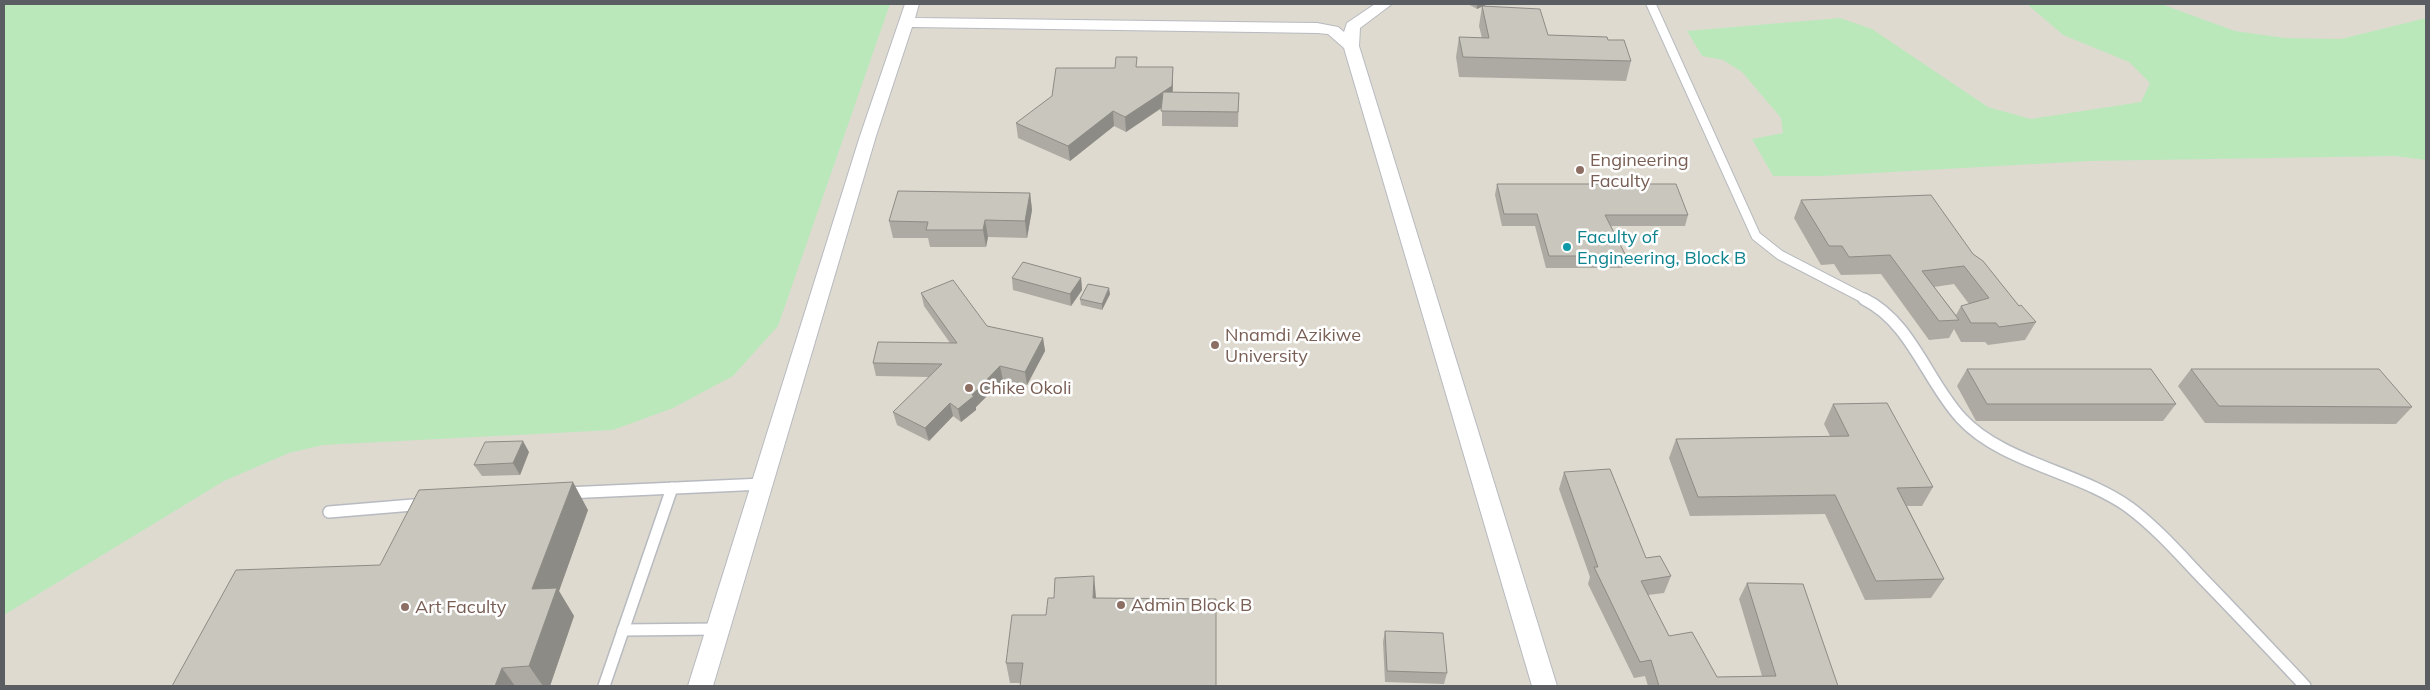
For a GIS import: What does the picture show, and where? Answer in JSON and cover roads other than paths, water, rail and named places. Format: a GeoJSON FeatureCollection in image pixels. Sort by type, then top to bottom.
{"type":"FeatureCollection","features":[{"type":"Feature","properties":{"kind":"street"},"geometry":{"type":"LineString","coordinates":[[700,686],[868,136],[909,13],[1343,28],[1385,4]]}},
{"type":"Feature","properties":{"kind":"street"},"geometry":{"type":"LineString","coordinates":[[1343,28],[1351,46],[1545,686]]}},
{"type":"Feature","properties":{"kind":"lane"},"geometry":{"type":"LineString","coordinates":[[1651,4],[1756,236],[1780,255],[1877,304],[1893,320],[1961,418],[1993,443],[2101,491],[2130,508],[2178,552],[2305,686]]}},
{"type":"Feature","properties":{"kind":"lane"},"geometry":{"type":"LineString","coordinates":[[550,494],[763,484]]}},
{"type":"Feature","properties":{"kind":"lane"},"geometry":{"type":"LineString","coordinates":[[604,686],[672,488]]}},
{"type":"Feature","properties":{"kind":"lane"},"geometry":{"type":"LineString","coordinates":[[329,512],[434,504]]}},
{"type":"Feature","properties":{"kind":"lane"},"geometry":{"type":"LineString","coordinates":[[624,630],[718,629]]}},
{"type":"Feature","properties":{"kind":"place","name":"Engineering Faculty"},"geometry":{"type":"Point","coordinates":[1580,170]}},
{"type":"Feature","properties":{"kind":"place","name":"Faculty of Engineering, Block B"},"geometry":{"type":"Point","coordinates":[1567,247]}},
{"type":"Feature","properties":{"kind":"place","name":"Nnamdi Azikiwe University"},"geometry":{"type":"Point","coordinates":[1215,345]}},
{"type":"Feature","properties":{"kind":"place","name":"Chike Okoli"},"geometry":{"type":"Point","coordinates":[969,388]}},
{"type":"Feature","properties":{"kind":"place","name":"Admin Block B"},"geometry":{"type":"Point","coordinates":[1121,605]}},
{"type":"Feature","properties":{"kind":"place","name":"Art Faculty"},"geometry":{"type":"Point","coordinates":[405,607]}}]}
